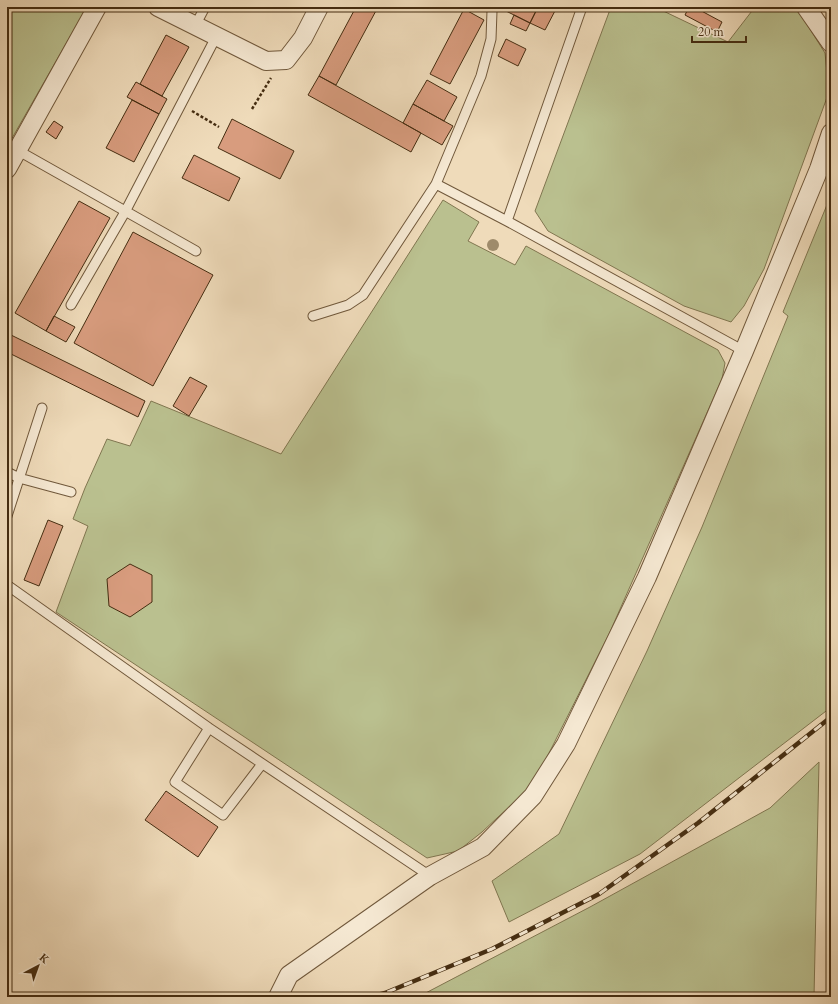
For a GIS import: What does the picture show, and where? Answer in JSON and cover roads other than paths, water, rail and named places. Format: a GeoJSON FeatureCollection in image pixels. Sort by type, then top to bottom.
{"type":"FeatureCollection","features":[{"type":"Feature","properties":{"kind":"street"},"geometry":{"type":"LineString","coordinates":[[7,169],[97,7]]}},
{"type":"Feature","properties":{"kind":"street"},"geometry":{"type":"LineString","coordinates":[[158,7],[266,62],[286,60],[303,38],[318,7]]}},
{"type":"Feature","properties":{"kind":"street"},"geometry":{"type":"LineString","coordinates":[[806,7],[831,44]]}},
{"type":"Feature","properties":{"kind":"street"},"geometry":{"type":"LineString","coordinates":[[278,997],[288,975],[430,876],[483,847],[533,796],[566,744],[647,577],[744,351],[819,169],[831,133]]}},
{"type":"Feature","properties":{"kind":"lane"},"geometry":{"type":"LineString","coordinates":[[195,26],[205,7]]}},
{"type":"Feature","properties":{"kind":"lane"},"geometry":{"type":"LineString","coordinates":[[313,316],[348,305],[363,295],[436,184],[481,76],[491,39],[492,11],[490,7]]}},
{"type":"Feature","properties":{"kind":"lane"},"geometry":{"type":"LineString","coordinates":[[506,221],[582,7]]}},
{"type":"Feature","properties":{"kind":"lane"},"geometry":{"type":"LineString","coordinates":[[71,305],[125,212],[216,37]]}},
{"type":"Feature","properties":{"kind":"lane"},"geometry":{"type":"LineString","coordinates":[[17,150],[196,251]]}},
{"type":"Feature","properties":{"kind":"lane"},"geometry":{"type":"LineString","coordinates":[[436,184],[744,351]]}},
{"type":"Feature","properties":{"kind":"lane"},"geometry":{"type":"LineString","coordinates":[[7,516],[42,408]]}},
{"type":"Feature","properties":{"kind":"lane"},"geometry":{"type":"LineString","coordinates":[[7,472],[20,478],[71,492]]}},
{"type":"Feature","properties":{"kind":"lane"},"geometry":{"type":"LineString","coordinates":[[7,585],[209,728],[430,876]]}},
{"type":"Feature","properties":{"kind":"lane"},"geometry":{"type":"LineString","coordinates":[[209,728],[175,782],[223,815],[262,764]]}},
{"type":"Feature","properties":{"kind":"railway"},"geometry":{"type":"LineString","coordinates":[[370,997],[385,993],[492,949],[599,894],[698,823],[831,717]]}}]}
